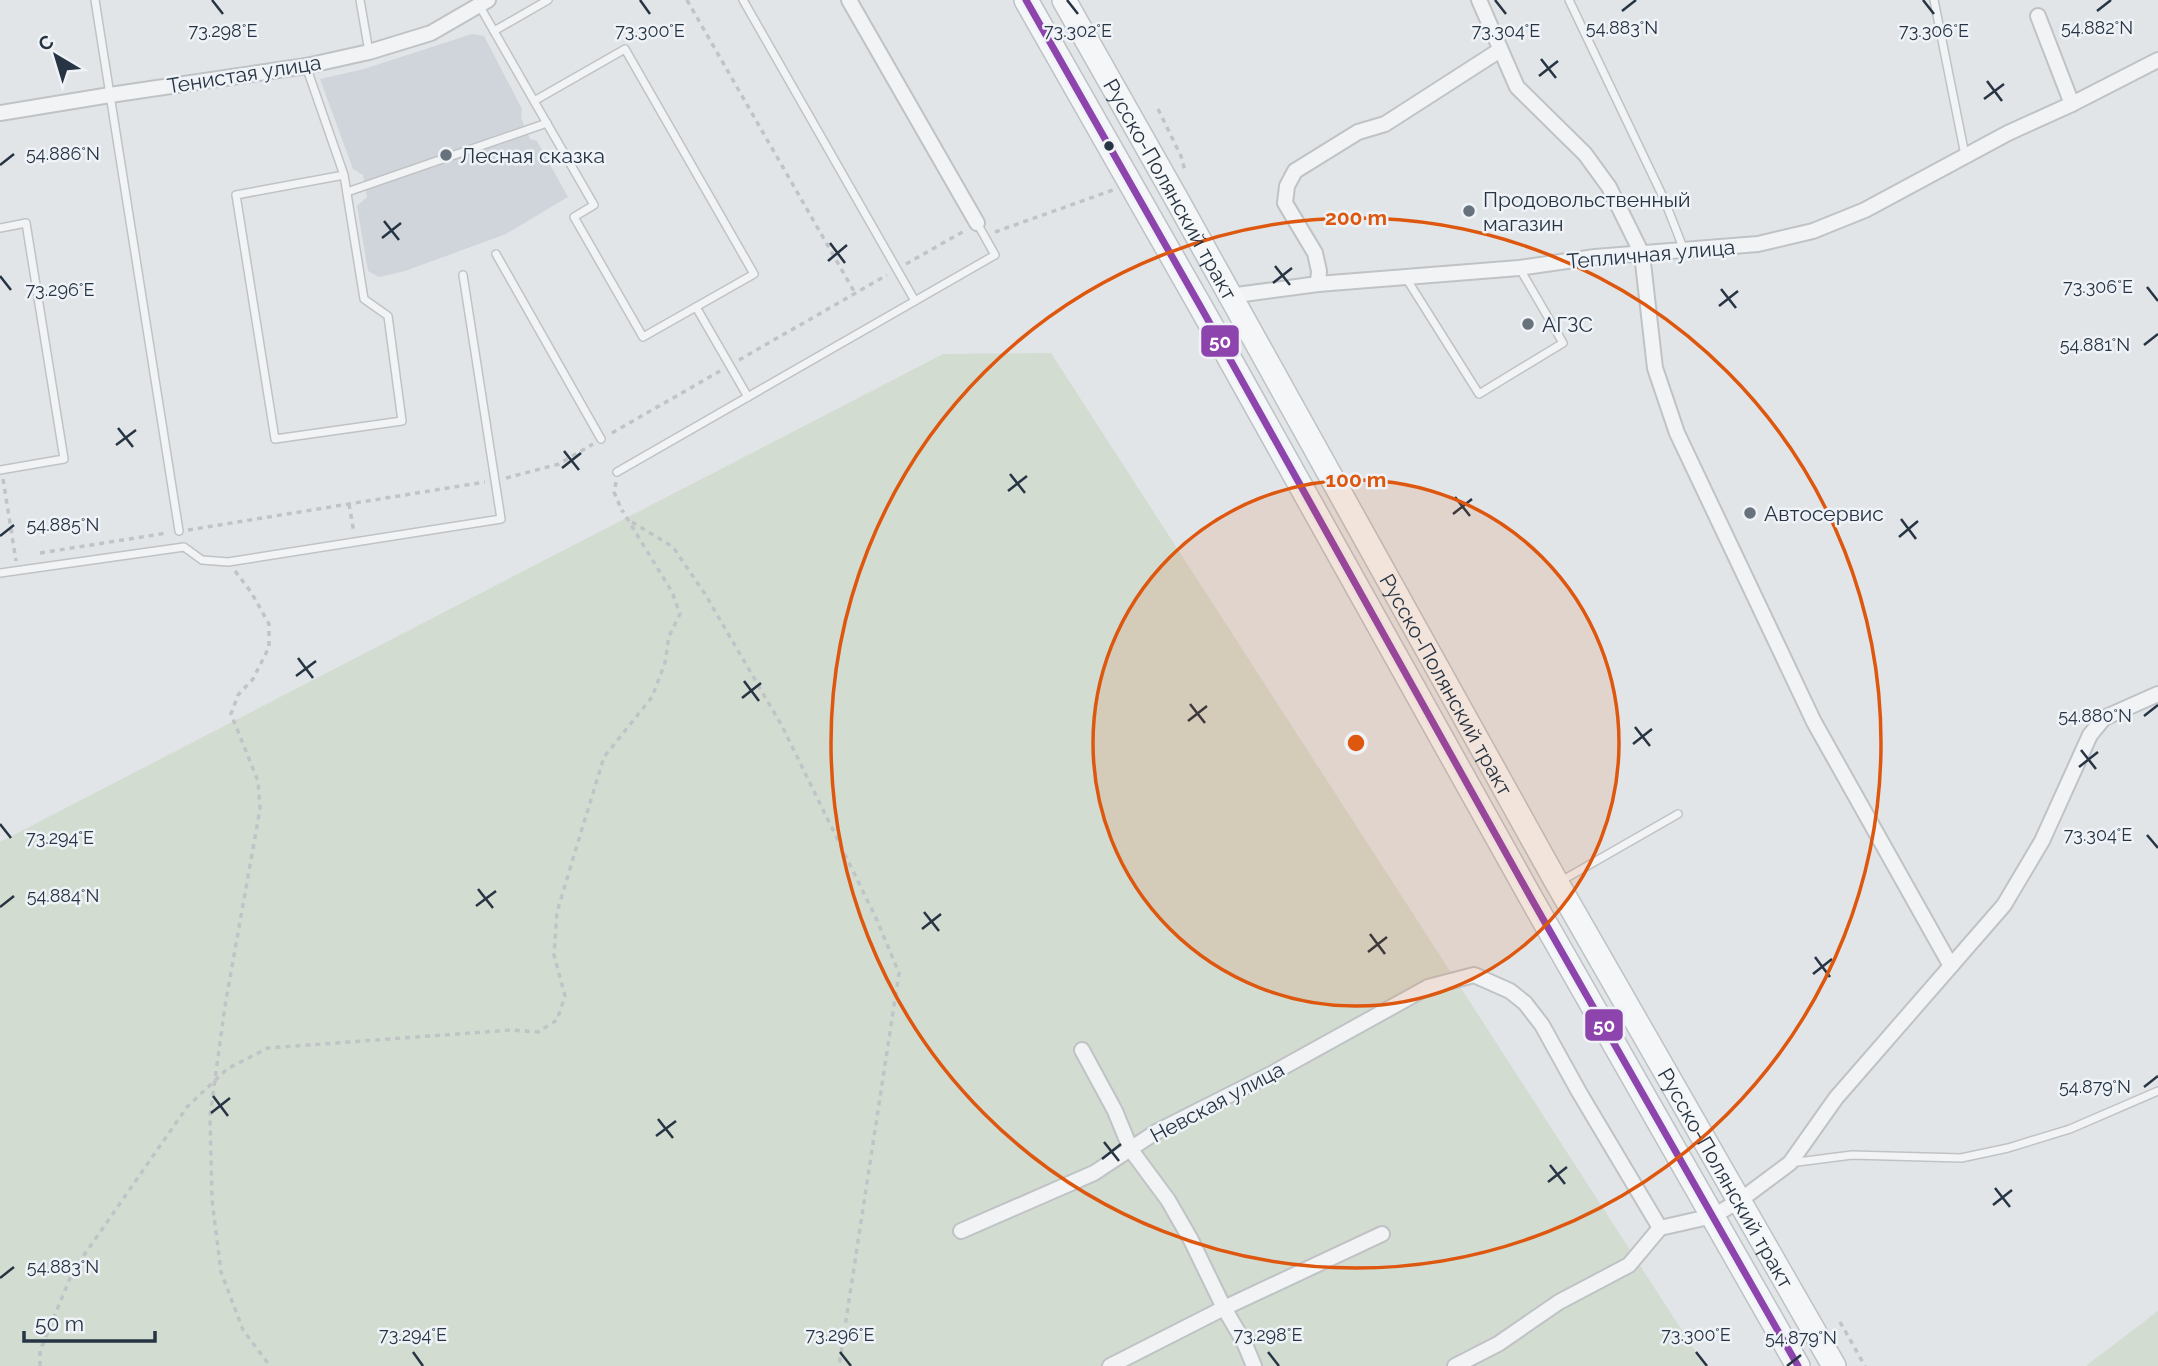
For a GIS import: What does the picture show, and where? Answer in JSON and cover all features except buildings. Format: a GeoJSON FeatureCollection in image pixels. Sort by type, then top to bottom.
{"type":"FeatureCollection","features":[{"type":"Feature","properties":{"kind":"main road","name":"Русско-Полянский тракт"},"geometry":{"type":"LineString","coordinates":[[1026,0],[1531,898],[1798,1366]]}},
{"type":"Feature","properties":{"kind":"main road","name":"Русско-Полянский тракт"},"geometry":{"type":"LineString","coordinates":[[1064,0],[1558,883],[1834,1366]]}},
{"type":"Feature","properties":{"kind":"street"},"geometry":{"type":"LineString","coordinates":[[849,0],[979,227]]}},
{"type":"Feature","properties":{"kind":"street"},"geometry":{"type":"LineString","coordinates":[[1479,0],[1517,87],[1585,154],[1609,187],[1642,254],[1655,368],[1677,433],[1814,722],[1951,966]]}},
{"type":"Feature","properties":{"kind":"street","name":"Тенистая улица"},"geometry":{"type":"LineString","coordinates":[[0,113],[306,66],[369,52],[431,33],[484,3]]}},
{"type":"Feature","properties":{"kind":"street"},"geometry":{"type":"LineString","coordinates":[[2038,16],[2072,104]]}},
{"type":"Feature","properties":{"kind":"street"},"geometry":{"type":"LineString","coordinates":[[1318,284],[1319,271],[1315,253],[1285,203],[1287,187],[1294,171],[1358,132],[1385,124],[1500,50]]}},
{"type":"Feature","properties":{"kind":"street","name":"Тепличная улица"},"geometry":{"type":"LineString","coordinates":[[1229,296],[1318,284],[1519,268],[1595,257],[1758,244],[1813,231],[1865,210],[2008,133],[2158,60]]}},
{"type":"Feature","properties":{"kind":"street"},"geometry":{"type":"LineString","coordinates":[[1455,1366],[1498,1344],[1559,1302],[1629,1265],[1660,1228],[1713,1216],[1739,1201],[1790,1163],[1836,1098],[2004,905],[2036,852],[2090,735],[2105,718],[2158,694]]}},
{"type":"Feature","properties":{"kind":"street","name":"Невская улица"},"geometry":{"type":"LineString","coordinates":[[961,1231],[1094,1173],[1156,1132],[1282,1068],[1428,987],[1474,975],[1510,991],[1525,1003],[1542,1025],[1660,1228]]}},
{"type":"Feature","properties":{"kind":"street"},"geometry":{"type":"LineString","coordinates":[[1082,1050],[1115,1111],[1132,1150],[1168,1200],[1191,1240],[1254,1366]]}},
{"type":"Feature","properties":{"kind":"street"},"geometry":{"type":"LineString","coordinates":[[1110,1366],[1224,1308],[1382,1234]]}},
{"type":"Feature","properties":{"kind":"lane"},"geometry":{"type":"LineString","coordinates":[[95,0],[179,531]]}},
{"type":"Feature","properties":{"kind":"lane"},"geometry":{"type":"LineString","coordinates":[[360,0],[369,52]]}},
{"type":"Feature","properties":{"kind":"lane"},"geometry":{"type":"LineString","coordinates":[[494,31],[548,0]]}},
{"type":"Feature","properties":{"kind":"lane"},"geometry":{"type":"LineString","coordinates":[[743,0],[915,301]]}},
{"type":"Feature","properties":{"kind":"lane"},"geometry":{"type":"LineString","coordinates":[[1569,0],[1664,199],[1685,251]]}},
{"type":"Feature","properties":{"kind":"lane"},"geometry":{"type":"LineString","coordinates":[[1934,0],[1966,156]]}},
{"type":"Feature","properties":{"kind":"lane"},"geometry":{"type":"LineString","coordinates":[[484,3],[494,31],[534,101],[594,205],[574,217],[643,337],[754,274],[625,49],[534,101]]}},
{"type":"Feature","properties":{"kind":"lane"},"geometry":{"type":"LineString","coordinates":[[306,66],[344,175],[364,299],[388,316],[402,421],[275,439],[236,195],[344,175]]}},
{"type":"Feature","properties":{"kind":"lane"},"geometry":{"type":"LineString","coordinates":[[347,192],[547,123]]}},
{"type":"Feature","properties":{"kind":"lane"},"geometry":{"type":"LineString","coordinates":[[0,228],[26,223],[64,459],[1,469]]}},
{"type":"Feature","properties":{"kind":"lane"},"geometry":{"type":"LineString","coordinates":[[617,472],[995,255],[979,227]]}},
{"type":"Feature","properties":{"kind":"lane"},"geometry":{"type":"LineString","coordinates":[[496,254],[601,439]]}},
{"type":"Feature","properties":{"kind":"lane"},"geometry":{"type":"LineString","coordinates":[[1406,278],[1479,394],[1563,343],[1519,268]]}},
{"type":"Feature","properties":{"kind":"lane"},"geometry":{"type":"LineString","coordinates":[[0,573],[184,547],[202,560],[228,562],[501,519],[463,275]]}},
{"type":"Feature","properties":{"kind":"lane"},"geometry":{"type":"LineString","coordinates":[[696,307],[748,397]]}},
{"type":"Feature","properties":{"kind":"lane"},"geometry":{"type":"LineString","coordinates":[[1558,883],[1678,814]]}},
{"type":"Feature","properties":{"kind":"lane"},"geometry":{"type":"LineString","coordinates":[[1790,1163],[1852,1155],[1961,1158],[2008,1148],[2070,1129],[2158,1091]]}},
{"type":"Feature","properties":{"kind":"path"},"geometry":{"type":"LineString","coordinates":[[687,0],[855,293]]}},
{"type":"Feature","properties":{"kind":"path"},"geometry":{"type":"LineString","coordinates":[[1158,109],[1181,156],[1187,178]]}},
{"type":"Feature","properties":{"kind":"path"},"geometry":{"type":"LineString","coordinates":[[979,227],[994,232],[1116,189]]}},
{"type":"Feature","properties":{"kind":"path"},"geometry":{"type":"LineString","coordinates":[[1,469],[17,570]]}},
{"type":"Feature","properties":{"kind":"path"},"geometry":{"type":"LineString","coordinates":[[40,1366],[40,1351],[73,1271],[187,1107],[227,1069],[268,1048],[511,1030],[538,1032],[557,1020],[565,996],[554,956],[557,912],[575,852],[604,757],[652,697],[665,663],[669,636],[680,614],[672,592],[622,510],[614,492],[617,472]]}},
{"type":"Feature","properties":{"kind":"path"},"geometry":{"type":"LineString","coordinates":[[29,555],[495,481]]}},
{"type":"Feature","properties":{"kind":"path"},"geometry":{"type":"LineString","coordinates":[[349,504],[355,542]]}},
{"type":"Feature","properties":{"kind":"path"},"geometry":{"type":"LineString","coordinates":[[622,510],[633,523],[673,547],[705,594],[782,726],[876,918],[899,973],[839,1366]]}},
{"type":"Feature","properties":{"kind":"path"},"geometry":{"type":"LineString","coordinates":[[228,562],[251,592],[269,624],[269,647],[253,679],[238,695],[232,714],[258,781],[260,809],[225,1006],[210,1116],[212,1200],[221,1272],[243,1330],[270,1366]]}},
{"type":"Feature","properties":{"kind":"path"},"geometry":{"type":"LineString","coordinates":[[1840,1322],[1865,1366]]}},
{"type":"Feature","properties":{"kind":"shaded area","name":"Лесная сказка"},"geometry":{"type":"Polygon","coordinates":[[[472,34],[484,36],[522,109],[521,118],[530,139],[537,141],[568,197],[506,234],[405,271],[379,277],[368,271],[357,206],[367,197],[363,175],[353,169],[320,79],[364,69],[472,34]]]}},
{"type":"Feature","properties":{"kind":"shaded area"},"geometry":{"type":"Polygon","coordinates":[[[1051,353],[1705,1366],[0,1366],[0,842],[943,354],[1051,353]]]}},
{"type":"Feature","properties":{"kind":"shaded area"},"geometry":{"type":"Polygon","coordinates":[[[2158,1311],[2158,1366],[2087,1366],[2087,1365],[2158,1311]]]}},
{"type":"Feature","properties":{"kind":"transit line","name":"50"},"geometry":{"type":"LineString","coordinates":[[1026,0],[1531,898],[1798,1366]]}},
{"type":"Feature","properties":{"kind":"place","name":"Лесная сказка"},"geometry":{"type":"Point","coordinates":[446,155]}},
{"type":"Feature","properties":{"kind":"place","name":"Продовольственный магазин"},"geometry":{"type":"Point","coordinates":[1469,211]}},
{"type":"Feature","properties":{"kind":"place","name":"АГЗС"},"geometry":{"type":"Point","coordinates":[1528,324]}},
{"type":"Feature","properties":{"kind":"place","name":"Автосервис"},"geometry":{"type":"Point","coordinates":[1750,513]}}]}
